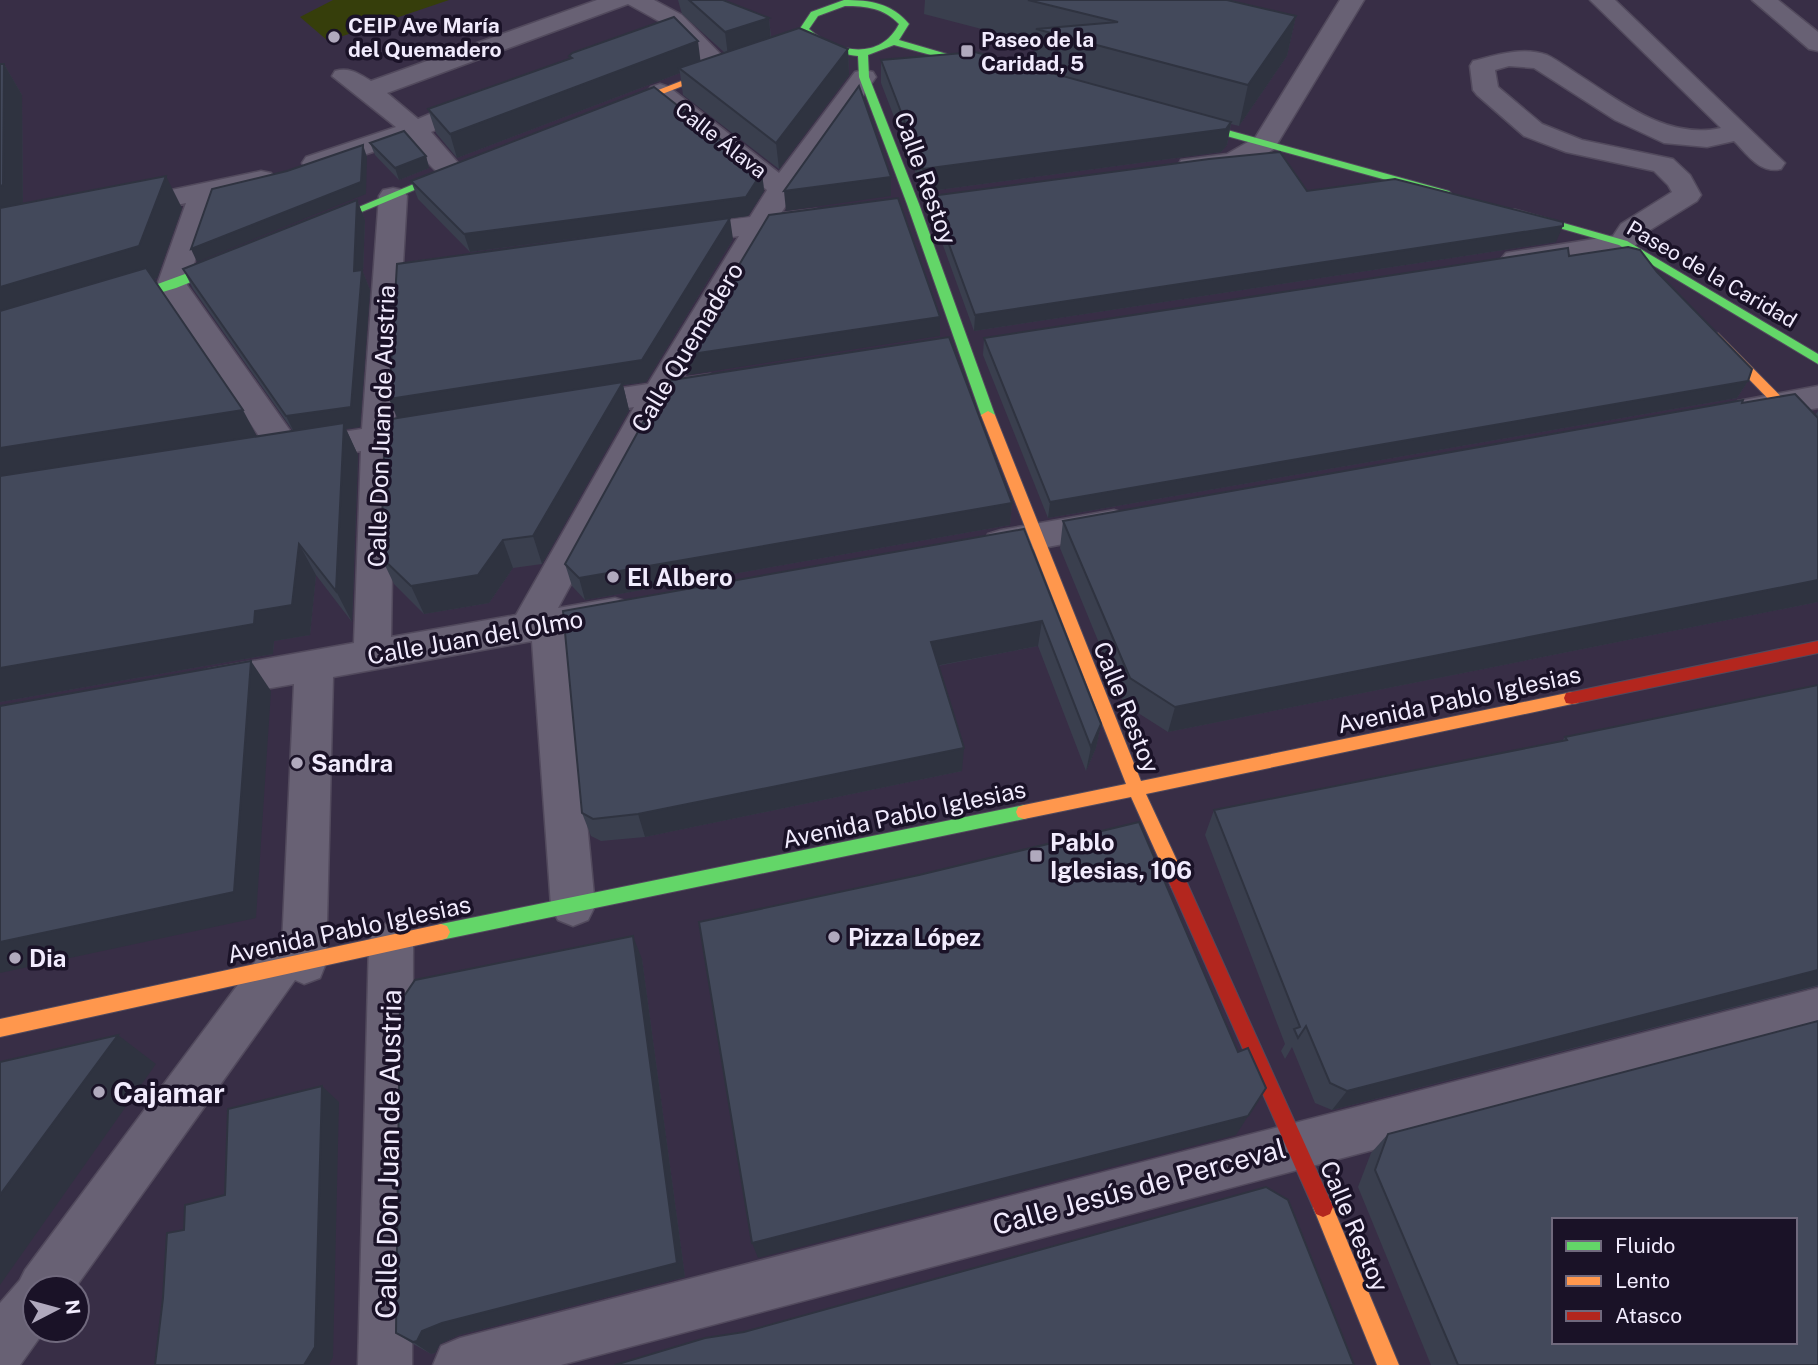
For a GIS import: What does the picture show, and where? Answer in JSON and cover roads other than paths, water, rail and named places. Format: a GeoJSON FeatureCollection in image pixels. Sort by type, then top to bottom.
{"type":"FeatureCollection","features":[{"type":"Feature","properties":{"kind":"street"},"geometry":{"type":"LineString","coordinates":[[370,90],[619,0]]}},
{"type":"Feature","properties":{"kind":"street"},"geometry":{"type":"LineString","coordinates":[[637,0],[674,20],[722,68]]}},
{"type":"Feature","properties":{"kind":"street"},"geometry":{"type":"LineString","coordinates":[[1167,170],[1234,161],[1265,143],[1352,0]]}},
{"type":"Feature","properties":{"kind":"street"},"geometry":{"type":"LineString","coordinates":[[1602,0],[1773,163]]}},
{"type":"Feature","properties":{"kind":"street"},"geometry":{"type":"LineString","coordinates":[[1764,0],[1818,44]]}},
{"type":"Feature","properties":{"kind":"street"},"geometry":{"type":"LineString","coordinates":[[844,1],[904,13],[904,30],[894,42],[863,64],[804,42],[806,21],[813,13],[844,1]]}},
{"type":"Feature","properties":{"kind":"street"},"geometry":{"type":"LineString","coordinates":[[649,30],[674,20]]}},
{"type":"Feature","properties":{"kind":"street"},"geometry":{"type":"LineString","coordinates":[[894,42],[1000,71]]}},
{"type":"Feature","properties":{"kind":"street"},"geometry":{"type":"LineString","coordinates":[[1295,48],[1321,54]]}},
{"type":"Feature","properties":{"kind":"street"},"geometry":{"type":"LineString","coordinates":[[1485,264],[1623,243],[1631,230],[1687,195],[1680,180],[1663,164],[1575,146],[1532,130],[1486,90],[1482,66],[1509,59],[1540,61],[1624,115],[1673,137],[1707,139],[1737,131]]}},
{"type":"Feature","properties":{"kind":"street"},"geometry":{"type":"LineString","coordinates":[[595,117],[747,60]]}},
{"type":"Feature","properties":{"kind":"street","name":"Calle Quemadero"},"geometry":{"type":"LineString","coordinates":[[539,626],[658,393],[782,188],[863,64]]}},
{"type":"Feature","properties":{"kind":"street","name":"Calle Restoy"},"geometry":{"type":"LineString","coordinates":[[863,64],[961,344],[1034,537],[1136,789],[1297,1144],[1388,1365]]}},
{"type":"Feature","properties":{"kind":"street"},"geometry":{"type":"LineString","coordinates":[[344,76],[370,90],[415,129],[452,172]]}},
{"type":"Feature","properties":{"kind":"street","name":"Calle Álava"},"geometry":{"type":"LineString","coordinates":[[660,92],[782,188]]}},
{"type":"Feature","properties":{"kind":"street"},"geometry":{"type":"LineString","coordinates":[[95,214],[288,173],[415,129],[502,93]]}},
{"type":"Feature","properties":{"kind":"street"},"geometry":{"type":"LineString","coordinates":[[1159,114],[1464,198]]}},
{"type":"Feature","properties":{"kind":"street"},"geometry":{"type":"LineString","coordinates":[[302,233],[478,162]]}},
{"type":"Feature","properties":{"kind":"street"},"geometry":{"type":"LineString","coordinates":[[204,192],[172,285],[273,454],[471,422]]}},
{"type":"Feature","properties":{"kind":"street","name":"Calle Don Juan de Austria"},"geometry":{"type":"LineString","coordinates":[[372,655],[378,437],[393,196]]}},
{"type":"Feature","properties":{"kind":"street","name":"Paseo de la Caridad"},"geometry":{"type":"LineString","coordinates":[[1504,209],[1623,243],[1818,360]]}},
{"type":"Feature","properties":{"kind":"street"},"geometry":{"type":"LineString","coordinates":[[650,239],[837,214]]}},
{"type":"Feature","properties":{"kind":"street"},"geometry":{"type":"LineString","coordinates":[[1623,243],[1669,290]]}},
{"type":"Feature","properties":{"kind":"street"},"geometry":{"type":"LineString","coordinates":[[93,309],[172,285],[250,254]]}},
{"type":"Feature","properties":{"kind":"street"},"geometry":{"type":"LineString","coordinates":[[388,275],[470,264]]}},
{"type":"Feature","properties":{"kind":"street"},"geometry":{"type":"LineString","coordinates":[[1706,328],[1818,442]]}},
{"type":"Feature","properties":{"kind":"street"},"geometry":{"type":"LineString","coordinates":[[552,410],[741,379]]}},
{"type":"Feature","properties":{"kind":"street"},"geometry":{"type":"LineString","coordinates":[[1712,416],[1818,397]]}},
{"type":"Feature","properties":{"kind":"street"},"geometry":{"type":"LineString","coordinates":[[966,549],[1142,518]]}},
{"type":"Feature","properties":{"kind":"street","name":"Calle Juan del Olmo"},"geometry":{"type":"LineString","coordinates":[[177,690],[643,607]]}},
{"type":"Feature","properties":{"kind":"street"},"geometry":{"type":"LineString","coordinates":[[539,626],[573,906]]}},
{"type":"Feature","properties":{"kind":"street","name":"Avenida Pablo Iglesias"},"geometry":{"type":"LineString","coordinates":[[0,1028],[391,943],[1818,647]]}},
{"type":"Feature","properties":{"kind":"street"},"geometry":{"type":"LineString","coordinates":[[54,1274],[291,964],[314,665]]}},
{"type":"Feature","properties":{"kind":"street","name":"Calle Don Juan de Austria"},"geometry":{"type":"LineString","coordinates":[[385,1365],[391,943]]}},
{"type":"Feature","properties":{"kind":"street","name":"Calle Jesús de Perceval"},"geometry":{"type":"LineString","coordinates":[[460,1365],[1297,1144],[1818,1010]]}},
{"type":"Feature","properties":{"kind":"street"},"geometry":{"type":"LineString","coordinates":[[0,1348],[21,1319]]}},
{"type":"Feature","properties":{"kind":"place","name":"CEIP Ave María del Quemadero"},"geometry":{"type":"Point","coordinates":[334,37]}},
{"type":"Feature","properties":{"kind":"place","name":"Paseo de la Caridad, 5"},"geometry":{"type":"Point","coordinates":[967,51]}},
{"type":"Feature","properties":{"kind":"place","name":"El Albero"},"geometry":{"type":"Point","coordinates":[613,577]}},
{"type":"Feature","properties":{"kind":"place","name":"Sandra"},"geometry":{"type":"Point","coordinates":[297,763]}},
{"type":"Feature","properties":{"kind":"place","name":"Pablo Iglesias, 106"},"geometry":{"type":"Point","coordinates":[1036,856]}},
{"type":"Feature","properties":{"kind":"place","name":"Pizza López"},"geometry":{"type":"Point","coordinates":[834,937]}},
{"type":"Feature","properties":{"kind":"place","name":"Dia"},"geometry":{"type":"Point","coordinates":[15,958]}},
{"type":"Feature","properties":{"kind":"place","name":"Cajamar"},"geometry":{"type":"Point","coordinates":[99,1092]}}]}
